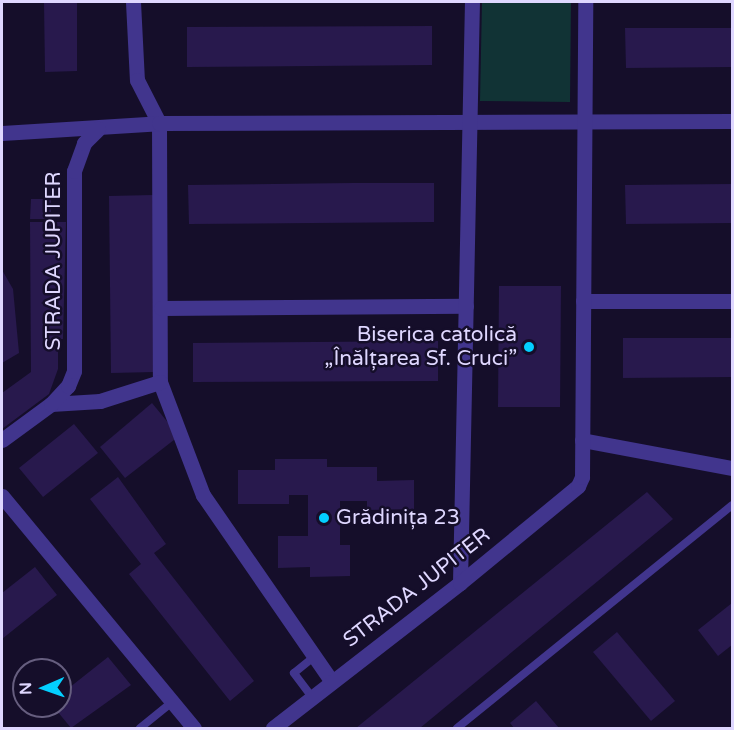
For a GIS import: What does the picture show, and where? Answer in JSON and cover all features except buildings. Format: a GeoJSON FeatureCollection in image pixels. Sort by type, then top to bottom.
{"type":"FeatureCollection","features":[{"type":"Feature","properties":{"kind":"street"},"geometry":{"type":"LineString","coordinates":[[133,2],[137,80],[159,123],[160,382],[203,495],[332,682]]}},
{"type":"Feature","properties":{"kind":"street"},"geometry":{"type":"LineString","coordinates":[[460,583],[472,2]]}},
{"type":"Feature","properties":{"kind":"street"},"geometry":{"type":"LineString","coordinates":[[585,2],[582,440],[732,468]]}},
{"type":"Feature","properties":{"kind":"street"},"geometry":{"type":"LineString","coordinates":[[2,133],[98,129],[159,123],[732,121]]}},
{"type":"Feature","properties":{"kind":"street","name":"STRADA JUPITER"},"geometry":{"type":"LineString","coordinates":[[2,440],[51,404],[68,386],[74,371],[74,171],[84,143],[98,129]]}},
{"type":"Feature","properties":{"kind":"street"},"geometry":{"type":"LineString","coordinates":[[583,301],[732,301]]}},
{"type":"Feature","properties":{"kind":"street"},"geometry":{"type":"LineString","coordinates":[[161,308],[466,306]]}},
{"type":"Feature","properties":{"kind":"street"},"geometry":{"type":"LineString","coordinates":[[51,404],[100,401],[160,382]]}},
{"type":"Feature","properties":{"kind":"street","name":"STRADA JUPITER"},"geometry":{"type":"LineString","coordinates":[[273,729],[460,583],[578,486],[582,477],[582,440]]}},
{"type":"Feature","properties":{"kind":"street"},"geometry":{"type":"LineString","coordinates":[[2,496],[194,729]]}},
{"type":"Feature","properties":{"kind":"lane"},"geometry":{"type":"LineString","coordinates":[[457,729],[732,505]]}},
{"type":"Feature","properties":{"kind":"lane"},"geometry":{"type":"LineString","coordinates":[[312,697],[294,673],[315,656]]}},
{"type":"Feature","properties":{"kind":"lane"},"geometry":{"type":"LineString","coordinates":[[140,729],[171,703]]}},
{"type":"Feature","properties":{"kind":"green space"},"geometry":{"type":"Polygon","coordinates":[[[482,2],[571,2],[570,102],[480,101],[482,2]]]}},
{"type":"Feature","properties":{"kind":"place","name":"Biserica catolică „Înălțarea Sf. Cruci”"},"geometry":{"type":"Point","coordinates":[529,347]}},
{"type":"Feature","properties":{"kind":"place","name":"Grădinița 23"},"geometry":{"type":"Point","coordinates":[324,518]}}]}
